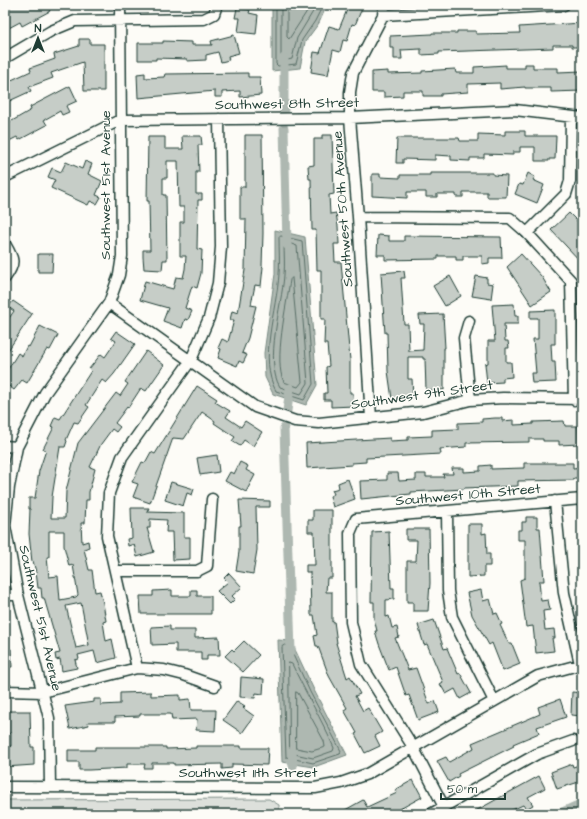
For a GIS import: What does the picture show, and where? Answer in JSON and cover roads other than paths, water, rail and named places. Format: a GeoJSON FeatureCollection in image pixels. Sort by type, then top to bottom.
{"type":"FeatureCollection","features":[{"type":"Feature","properties":{"kind":"street","name":"Southwest 51st Avenue"},"geometry":{"type":"LineString","coordinates":[[50,787],[49,718],[18,595],[6,526],[9,487],[17,448],[45,393],[109,303],[119,275],[122,256],[120,5]]}},
{"type":"Feature","properties":{"kind":"street","name":"Southwest 50th Avenue"},"geometry":{"type":"LineString","coordinates":[[371,418],[350,118],[350,92],[353,73],[383,16],[384,5]]}},
{"type":"Feature","properties":{"kind":"street"},"geometry":{"type":"LineString","coordinates":[[383,16],[564,5]]}},
{"type":"Feature","properties":{"kind":"street"},"geometry":{"type":"LineString","coordinates":[[5,58],[51,31],[75,21],[204,19],[215,10]]}},
{"type":"Feature","properties":{"kind":"street","name":"Southwest 8th Street"},"geometry":{"type":"LineString","coordinates":[[5,177],[120,120],[350,118],[515,110],[571,118],[582,118]]}},
{"type":"Feature","properties":{"kind":"street"},"geometry":{"type":"LineString","coordinates":[[527,233],[566,194],[570,182],[571,118]]}},
{"type":"Feature","properties":{"kind":"street"},"geometry":{"type":"LineString","coordinates":[[137,668],[117,571],[107,536],[109,493],[122,457],[192,360],[209,318],[218,283],[221,247],[219,119]]}},
{"type":"Feature","properties":{"kind":"street"},"geometry":{"type":"LineString","coordinates":[[358,217],[510,218],[527,233],[571,281],[578,400]]}},
{"type":"Feature","properties":{"kind":"street"},"geometry":{"type":"LineString","coordinates":[[5,244],[13,257],[13,268],[5,278]]}},
{"type":"Feature","properties":{"kind":"street","name":"Southwest 9th Street"},"geometry":{"type":"LineString","coordinates":[[109,303],[192,360],[255,407],[295,422],[319,423],[423,412],[470,400],[503,398],[578,400]]}},
{"type":"Feature","properties":{"kind":"street"},"geometry":{"type":"LineString","coordinates":[[468,322],[464,338],[470,400]]}},
{"type":"Feature","properties":{"kind":"street"},"geometry":{"type":"LineString","coordinates":[[5,446],[17,448]]}},
{"type":"Feature","properties":{"kind":"street","name":"Southwest 10th Street"},"geometry":{"type":"LineString","coordinates":[[413,747],[361,664],[351,622],[350,533],[356,520],[582,498]]}},
{"type":"Feature","properties":{"kind":"street"},"geometry":{"type":"LineString","coordinates":[[117,571],[197,571],[207,566],[212,499]]}},
{"type":"Feature","properties":{"kind":"street"},"geometry":{"type":"LineString","coordinates":[[555,501],[564,593],[581,664]]}},
{"type":"Feature","properties":{"kind":"street"},"geometry":{"type":"LineString","coordinates":[[448,511],[448,592],[452,617],[494,701]]}},
{"type":"Feature","properties":{"kind":"street"},"geometry":{"type":"LineString","coordinates":[[5,595],[18,595]]}},
{"type":"Feature","properties":{"kind":"street","name":"Southwest 11th Street"},"geometry":{"type":"LineString","coordinates":[[5,787],[315,788],[341,783],[367,774],[538,676],[581,664]]}},
{"type":"Feature","properties":{"kind":"street"},"geometry":{"type":"LineString","coordinates":[[5,691],[43,692],[137,668],[171,672],[215,686]]}},
{"type":"Feature","properties":{"kind":"street"},"geometry":{"type":"LineString","coordinates":[[431,814],[537,754],[573,741]]}},
{"type":"Feature","properties":{"kind":"street"},"geometry":{"type":"LineString","coordinates":[[413,747],[444,807]]}},
{"type":"Feature","properties":{"kind":"water"},"geometry":{"type":"Polygon","coordinates":[[[272,5],[327,5],[319,23],[305,42],[300,68],[272,71],[272,5]]]}},
{"type":"Feature","properties":{"kind":"water"},"geometry":{"type":"Polygon","coordinates":[[[275,230],[305,237],[317,385],[306,405],[273,394],[265,377],[264,353],[275,274],[275,230]]]}},
{"type":"Feature","properties":{"kind":"water"},"geometry":{"type":"Polygon","coordinates":[[[278,640],[291,641],[347,755],[314,767],[282,762],[278,640]]]}},
{"type":"Feature","properties":{"kind":"waterway"},"geometry":{"type":"LineString","coordinates":[[284,58],[284,110]]}},
{"type":"Feature","properties":{"kind":"waterway"},"geometry":{"type":"LineString","coordinates":[[284,128],[287,245]]}},
{"type":"Feature","properties":{"kind":"waterway"},"geometry":{"type":"LineString","coordinates":[[287,411],[290,388]]}},
{"type":"Feature","properties":{"kind":"waterway"},"geometry":{"type":"LineString","coordinates":[[284,428],[291,652]]}},
{"type":"Feature","properties":{"kind":"waterway"},"geometry":{"type":"LineString","coordinates":[[292,751],[293,766]]}},
{"type":"Feature","properties":{"kind":"waterway"},"geometry":{"type":"LineString","coordinates":[[558,814],[582,803]]}}]}
